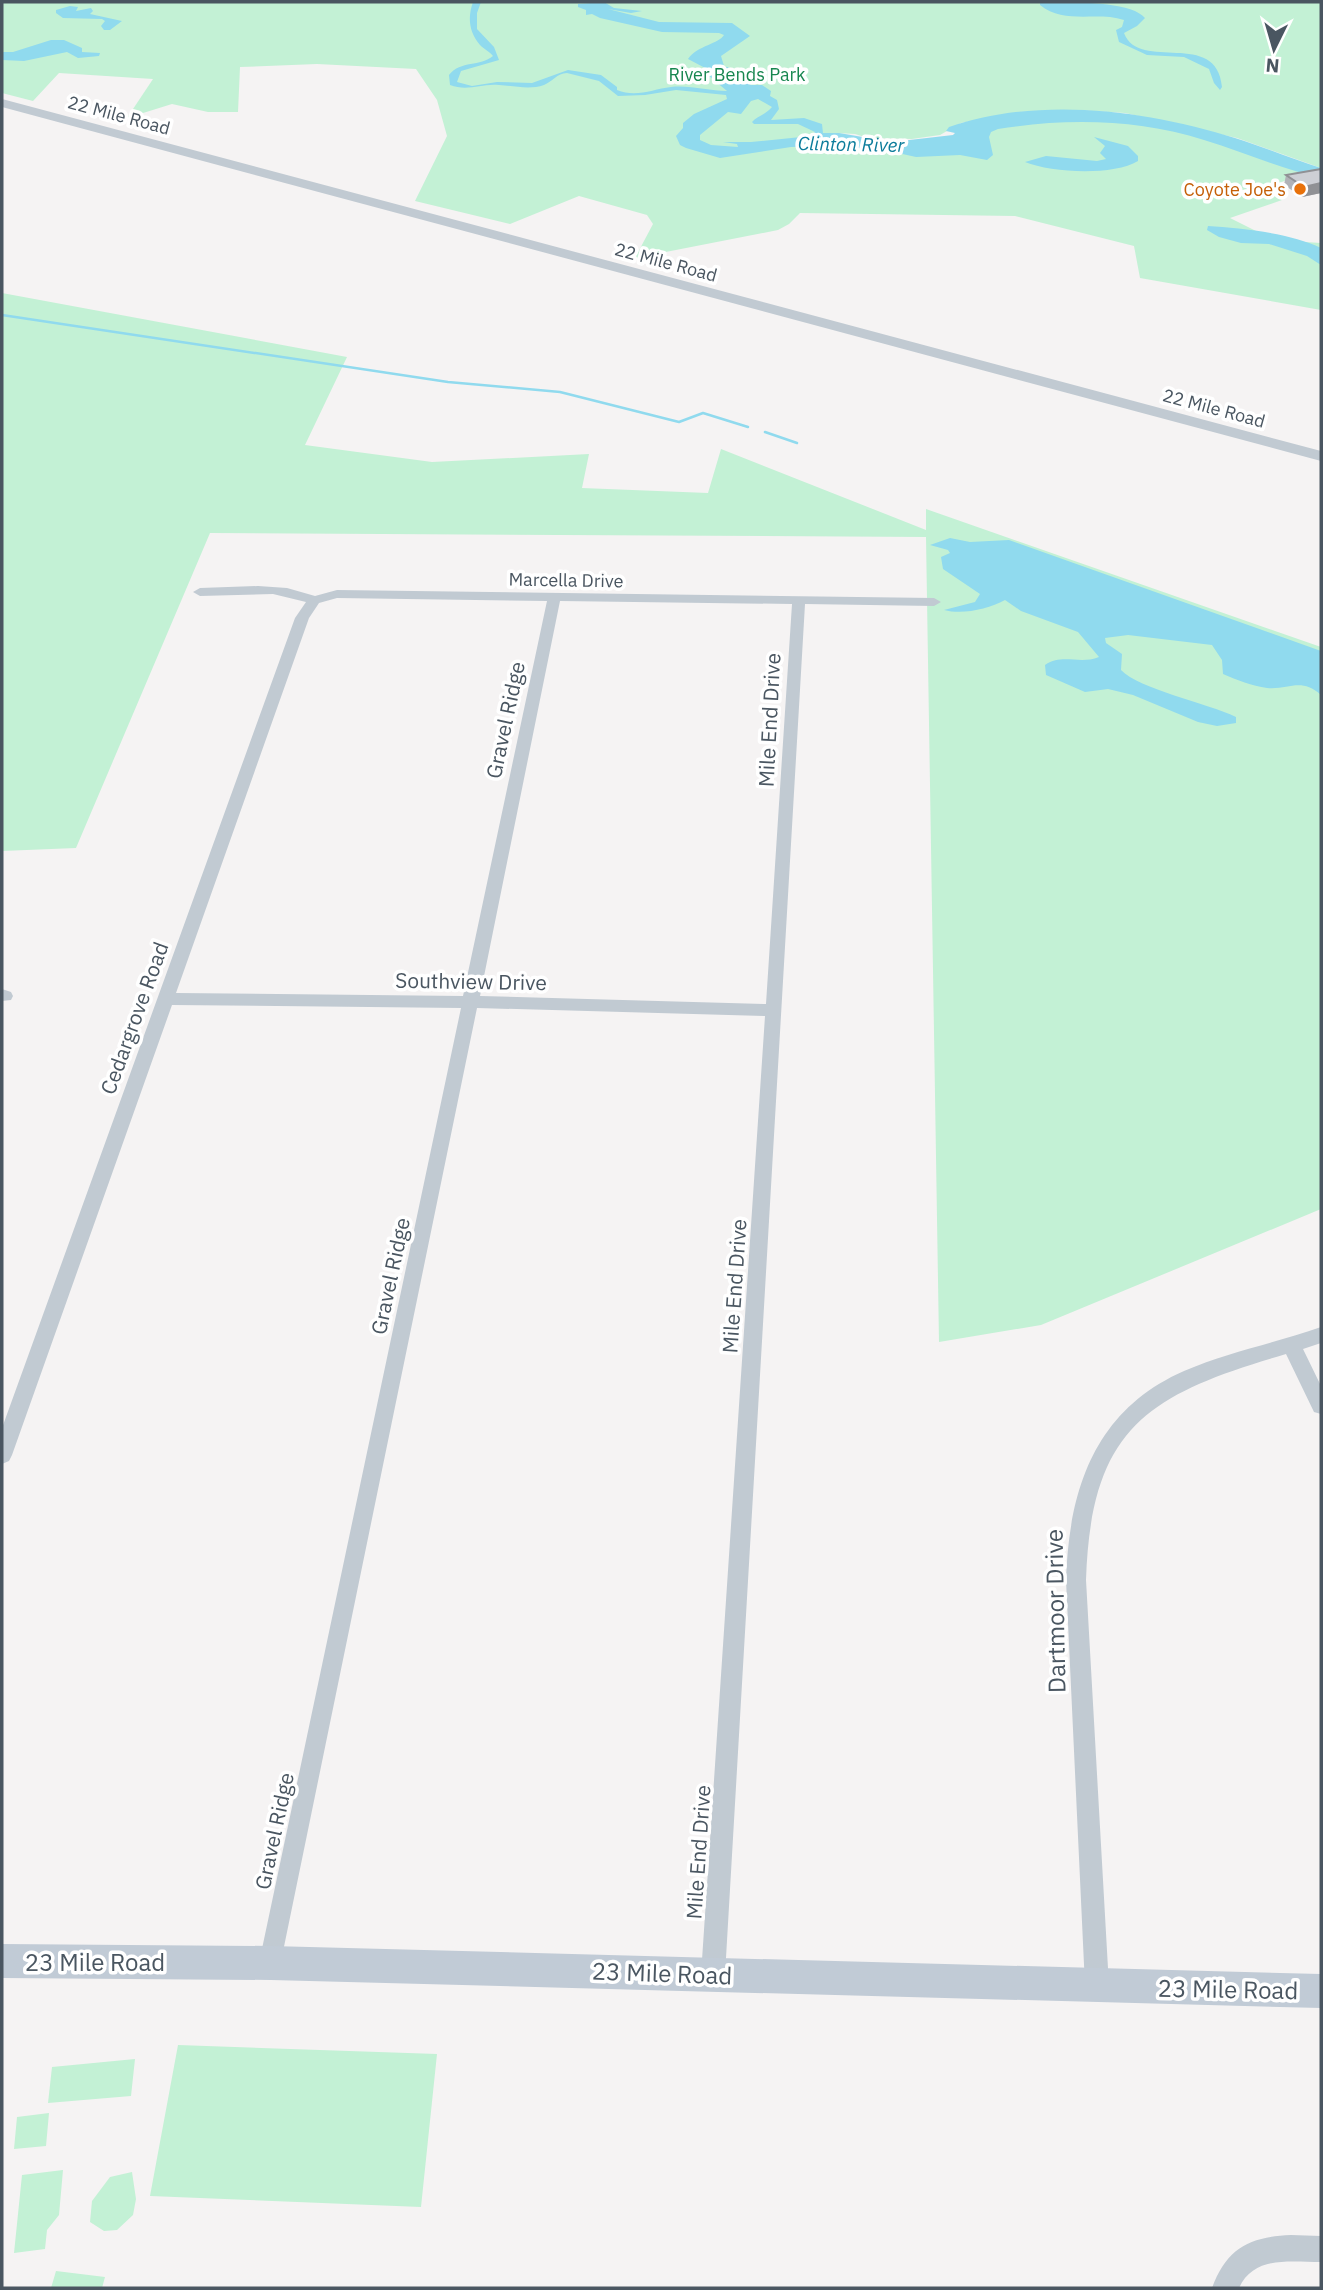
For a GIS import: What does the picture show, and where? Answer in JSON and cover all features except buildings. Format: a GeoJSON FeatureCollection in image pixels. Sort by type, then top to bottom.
{"type":"FeatureCollection","features":[{"type":"Feature","properties":{"kind":"main road","name":"23 Mile Road"},"geometry":{"type":"LineString","coordinates":[[2,1961],[271,1963],[1321,1991]]}},
{"type":"Feature","properties":{"kind":"street","name":"22 Mile Road"},"geometry":{"type":"LineString","coordinates":[[2,103],[1321,456]]}},
{"type":"Feature","properties":{"kind":"street","name":"Marcella Drive"},"geometry":{"type":"LineString","coordinates":[[200,592],[279,592],[304,595],[314,600],[337,594],[934,602]]}},
{"type":"Feature","properties":{"kind":"street","name":"Gravel Ridge"},"geometry":{"type":"LineString","coordinates":[[271,1963],[554,598]]}},
{"type":"Feature","properties":{"kind":"street","name":"Cedargrove Road"},"geometry":{"type":"LineString","coordinates":[[2,1455],[302,618],[314,600]]}},
{"type":"Feature","properties":{"kind":"street","name":"Mile End Drive"},"geometry":{"type":"LineString","coordinates":[[713,1975],[799,600]]}},
{"type":"Feature","properties":{"kind":"street","name":"Southview Drive"},"geometry":{"type":"LineString","coordinates":[[165,999],[470,1002],[775,1010]]}},
{"type":"Feature","properties":{"kind":"street","name":"Dartmoor Drive"},"geometry":{"type":"LineString","coordinates":[[1097,1986],[1076,1580],[1077,1528],[1086,1492],[1103,1453],[1118,1431],[1166,1390],[1211,1369],[1321,1335]]}},
{"type":"Feature","properties":{"kind":"street"},"geometry":{"type":"LineString","coordinates":[[1292,1346],[1321,1406]]}},
{"type":"Feature","properties":{"kind":"street"},"geometry":{"type":"LineString","coordinates":[[1228,2280],[1248,2254],[1283,2248],[1321,2249]]}},
{"type":"Feature","properties":{"kind":"green space","name":"River Bends Park"},"geometry":{"type":"Polygon","coordinates":[[[2,2],[1321,2],[1321,168],[1237,138],[1125,113],[1076,110],[1020,112],[961,123],[940,135],[912,139],[868,138],[836,133],[826,137],[917,145],[1023,119],[1110,116],[1209,136],[1313,171],[1261,189],[1282,200],[1230,218],[1274,240],[1321,243],[1321,310],[1140,278],[1134,246],[1015,216],[800,213],[778,230],[635,258],[653,224],[647,215],[579,196],[510,224],[415,201],[447,136],[437,100],[416,69],[317,64],[240,67],[238,112],[208,112],[172,104],[127,118],[153,79],[59,73],[33,101],[2,93],[2,2]]]}},
{"type":"Feature","properties":{"kind":"green space"},"geometry":{"type":"Polygon","coordinates":[[[2,293],[347,357],[305,445],[432,462],[589,454],[582,488],[708,493],[721,449],[926,530],[926,509],[1321,647],[1321,1209],[1041,1325],[939,1342],[926,537],[210,533],[76,848],[2,851],[2,293]]]}},
{"type":"Feature","properties":{"kind":"green space"},"geometry":{"type":"Polygon","coordinates":[[[178,2045],[437,2054],[421,2207],[150,2196],[178,2045]]]}},
{"type":"Feature","properties":{"kind":"green space"},"geometry":{"type":"Polygon","coordinates":[[[135,2059],[131,2096],[48,2103],[52,2067],[135,2059]]]}},
{"type":"Feature","properties":{"kind":"green space"},"geometry":{"type":"Polygon","coordinates":[[[49,2113],[46,2146],[14,2149],[17,2117],[49,2113]]]}},
{"type":"Feature","properties":{"kind":"green space"},"geometry":{"type":"Polygon","coordinates":[[[63,2170],[59,2215],[47,2230],[45,2249],[14,2253],[22,2175],[63,2170]]]}},
{"type":"Feature","properties":{"kind":"green space"},"geometry":{"type":"Polygon","coordinates":[[[132,2172],[136,2199],[133,2215],[117,2230],[104,2231],[90,2222],[92,2201],[110,2177],[132,2172]]]}},
{"type":"Feature","properties":{"kind":"green space"},"geometry":{"type":"Polygon","coordinates":[[[56,2271],[105,2277],[102,2288],[51,2288],[56,2271]]]}},
{"type":"Feature","properties":{"kind":"water","name":"Clinton River"},"geometry":{"type":"Polygon","coordinates":[[[473,2],[481,2],[477,13],[477,29],[494,47],[499,60],[461,71],[457,82],[472,86],[497,82],[532,83],[568,70],[601,75],[617,87],[617,90],[631,93],[678,87],[727,91],[708,75],[709,70],[688,59],[724,35],[662,32],[592,14],[586,15],[586,10],[578,7],[578,4],[604,2],[614,8],[642,11],[631,13],[608,9],[659,22],[732,23],[750,36],[721,56],[724,66],[733,69],[741,78],[756,82],[749,85],[762,85],[771,91],[770,96],[777,100],[779,109],[771,120],[804,118],[822,124],[823,133],[892,142],[953,135],[955,133],[946,131],[949,127],[983,117],[1056,109],[1092,110],[1165,120],[1235,138],[1321,168],[1321,178],[1179,133],[1102,122],[1050,123],[998,129],[991,132],[989,137],[993,155],[987,160],[960,155],[916,157],[889,151],[836,146],[791,147],[720,158],[680,145],[676,136],[683,128],[683,123],[694,114],[727,99],[726,95],[676,90],[618,96],[599,81],[567,73],[560,74],[544,85],[533,87],[493,85],[463,88],[450,85],[449,75],[454,70],[493,56],[480,45],[473,34],[470,24],[473,2]],[[758,99],[751,101],[741,114],[728,112],[700,135],[700,140],[711,145],[738,147],[737,144],[723,142],[811,136],[815,132],[798,124],[752,122],[772,107],[758,99]]]}},
{"type":"Feature","properties":{"kind":"water"},"geometry":{"type":"Polygon","coordinates":[[[1040,2],[1096,3],[1137,12],[1145,18],[1124,33],[1132,44],[1145,50],[1207,59],[1217,69],[1222,87],[1220,90],[1214,83],[1209,69],[1184,57],[1147,55],[1119,42],[1116,30],[1122,27],[1124,20],[1059,15],[1040,5],[1040,2]]]}},
{"type":"Feature","properties":{"kind":"water"},"geometry":{"type":"Polygon","coordinates":[[[78,7],[76,11],[91,8],[93,11],[90,14],[122,21],[110,30],[104,30],[101,26],[105,21],[102,19],[63,18],[56,13],[56,10],[78,7]]]}},
{"type":"Feature","properties":{"kind":"water"},"geometry":{"type":"Polygon","coordinates":[[[51,40],[64,40],[82,48],[82,52],[100,53],[99,56],[78,58],[67,52],[24,61],[2,60],[2,52],[13,52],[51,40]]]}},
{"type":"Feature","properties":{"kind":"water"},"geometry":{"type":"Polygon","coordinates":[[[1094,137],[1128,146],[1138,156],[1138,161],[1127,166],[1098,171],[1051,169],[1025,162],[1046,156],[1097,161],[1106,159],[1100,153],[1105,146],[1094,137]]]}},
{"type":"Feature","properties":{"kind":"water"},"geometry":{"type":"Polygon","coordinates":[[[1208,226],[1266,232],[1309,243],[1321,248],[1321,265],[1307,256],[1269,244],[1241,243],[1219,237],[1207,230],[1208,226]]]}},
{"type":"Feature","properties":{"kind":"water"},"geometry":{"type":"Polygon","coordinates":[[[950,538],[970,542],[1009,540],[1321,651],[1321,695],[1301,685],[1267,688],[1223,674],[1222,660],[1212,645],[1128,635],[1105,638],[1106,643],[1122,654],[1121,670],[1158,690],[1236,717],[1236,723],[1217,726],[1198,722],[1133,695],[1108,689],[1085,692],[1046,675],[1045,665],[1052,662],[1099,657],[1078,632],[1021,611],[1005,600],[975,610],[944,610],[975,602],[980,594],[943,569],[941,557],[950,553],[948,550],[930,545],[950,538]]]}},
{"type":"Feature","properties":{"kind":"waterway"},"geometry":{"type":"LineString","coordinates":[[2,315],[448,382],[560,392],[679,422],[703,413],[748,427]]}},
{"type":"Feature","properties":{"kind":"waterway"},"geometry":{"type":"LineString","coordinates":[[765,432],[797,443]]}},
{"type":"Feature","properties":{"kind":"place","name":"Coyote Joe's"},"geometry":{"type":"Point","coordinates":[1300,189]}}]}
